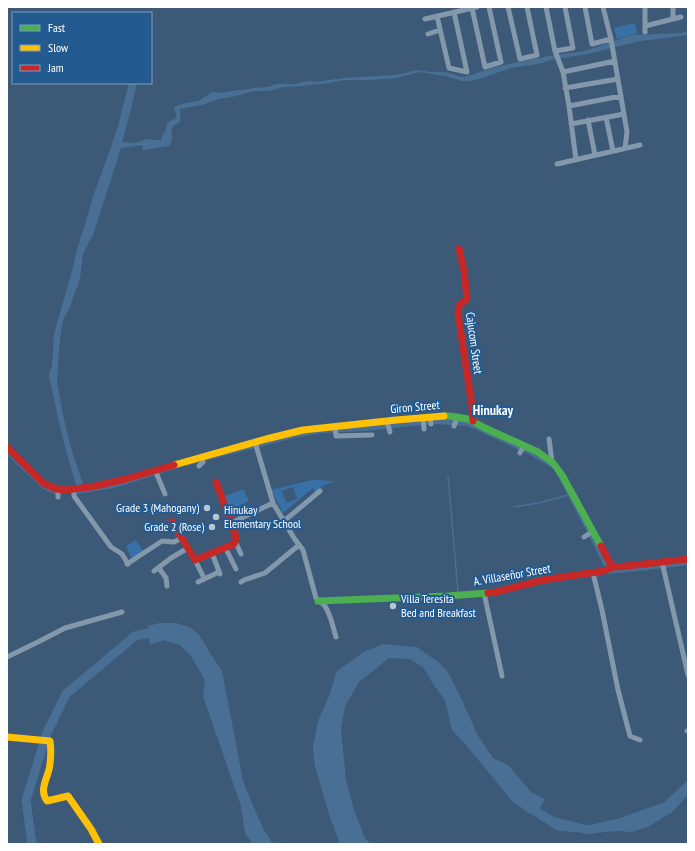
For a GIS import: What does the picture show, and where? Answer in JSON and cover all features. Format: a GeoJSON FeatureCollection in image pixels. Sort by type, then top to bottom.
{"type":"FeatureCollection","features":[{"type":"Feature","properties":{"kind":"street"},"geometry":{"type":"LineString","coordinates":[[425,19],[475,8],[485,67],[501,62],[489,7]]}},
{"type":"Feature","properties":{"kind":"street"},"geometry":{"type":"LineString","coordinates":[[508,7],[520,59],[537,55],[527,7]]}},
{"type":"Feature","properties":{"kind":"street"},"geometry":{"type":"LineString","coordinates":[[546,7],[569,106],[576,160]]}},
{"type":"Feature","properties":{"kind":"street"},"geometry":{"type":"LineString","coordinates":[[555,51],[573,48],[565,7]]}},
{"type":"Feature","properties":{"kind":"street"},"geometry":{"type":"LineString","coordinates":[[585,7],[592,44],[611,39]]}},
{"type":"Feature","properties":{"kind":"street"},"geometry":{"type":"LineString","coordinates":[[603,7],[611,39],[627,132],[625,148]]}},
{"type":"Feature","properties":{"kind":"street"},"geometry":{"type":"LineString","coordinates":[[645,7],[645,32]]}},
{"type":"Feature","properties":{"kind":"street"},"geometry":{"type":"LineString","coordinates":[[673,7],[673,19]]}},
{"type":"Feature","properties":{"kind":"street"},"geometry":{"type":"LineString","coordinates":[[437,16],[449,68],[467,72],[454,12]]}},
{"type":"Feature","properties":{"kind":"street"},"geometry":{"type":"LineString","coordinates":[[645,26],[681,17]]}},
{"type":"Feature","properties":{"kind":"street"},"geometry":{"type":"LineString","coordinates":[[428,34],[440,30]]}},
{"type":"Feature","properties":{"kind":"street"},"geometry":{"type":"LineString","coordinates":[[562,72],[615,61]]}},
{"type":"Feature","properties":{"kind":"street"},"geometry":{"type":"LineString","coordinates":[[565,88],[618,79]]}},
{"type":"Feature","properties":{"kind":"street"},"geometry":{"type":"LineString","coordinates":[[569,106],[621,96]]}},
{"type":"Feature","properties":{"kind":"street"},"geometry":{"type":"LineString","coordinates":[[571,124],[624,114]]}},
{"type":"Feature","properties":{"kind":"street"},"geometry":{"type":"LineString","coordinates":[[606,117],[613,151]]}},
{"type":"Feature","properties":{"kind":"street"},"geometry":{"type":"LineString","coordinates":[[588,120],[596,155]]}},
{"type":"Feature","properties":{"kind":"street"},"geometry":{"type":"LineString","coordinates":[[557,164],[640,145]]}},
{"type":"Feature","properties":{"kind":"street","name":"Cajucom Street"},"geometry":{"type":"LineString","coordinates":[[458,249],[464,271],[467,298],[459,305],[458,314],[473,421]]}},
{"type":"Feature","properties":{"kind":"street","name":"Giron Street"},"geometry":{"type":"LineString","coordinates":[[7,447],[43,483],[56,489],[58,493],[76,492],[201,461],[256,445],[273,437],[303,430],[388,426],[426,422],[446,416],[468,419],[473,421],[482,429],[538,452],[552,462],[562,474],[589,534],[611,565],[609,569]]}},
{"type":"Feature","properties":{"kind":"street"},"geometry":{"type":"LineString","coordinates":[[454,426],[457,417]]}},
{"type":"Feature","properties":{"kind":"street"},"geometry":{"type":"LineString","coordinates":[[336,429],[336,436],[372,435]]}},
{"type":"Feature","properties":{"kind":"street"},"geometry":{"type":"LineString","coordinates":[[549,439],[552,462]]}},
{"type":"Feature","properties":{"kind":"street"},"geometry":{"type":"LineString","coordinates":[[256,445],[274,502],[284,521],[303,550],[316,598],[323,604],[328,612],[336,637]]}},
{"type":"Feature","properties":{"kind":"street"},"geometry":{"type":"LineString","coordinates":[[520,453],[524,446]]}},
{"type":"Feature","properties":{"kind":"street"},"geometry":{"type":"LineString","coordinates":[[156,473],[165,494]]}},
{"type":"Feature","properties":{"kind":"street"},"geometry":{"type":"LineString","coordinates":[[216,482],[232,523],[236,538],[235,541],[241,554]]}},
{"type":"Feature","properties":{"kind":"street"},"geometry":{"type":"LineString","coordinates":[[284,521],[320,491]]}},
{"type":"Feature","properties":{"kind":"street"},"geometry":{"type":"LineString","coordinates":[[76,492],[111,548],[122,554],[127,564],[162,541],[174,542],[182,538]]}},
{"type":"Feature","properties":{"kind":"street"},"geometry":{"type":"LineString","coordinates":[[232,523],[274,502]]}},
{"type":"Feature","properties":{"kind":"street"},"geometry":{"type":"LineString","coordinates":[[172,522],[195,560],[234,544],[235,541]]}},
{"type":"Feature","properties":{"kind":"street"},"geometry":{"type":"LineString","coordinates":[[241,582],[265,573],[299,545]]}},
{"type":"Feature","properties":{"kind":"street"},"geometry":{"type":"LineString","coordinates":[[225,547],[236,569]]}},
{"type":"Feature","properties":{"kind":"street"},"geometry":{"type":"LineString","coordinates":[[154,571],[171,558],[188,548]]}},
{"type":"Feature","properties":{"kind":"street"},"geometry":{"type":"LineString","coordinates":[[198,582],[204,578],[220,573],[212,553]]}},
{"type":"Feature","properties":{"kind":"street"},"geometry":{"type":"LineString","coordinates":[[609,569],[618,567],[662,565],[688,559]]}},
{"type":"Feature","properties":{"kind":"street"},"geometry":{"type":"LineString","coordinates":[[195,560],[204,578]]}},
{"type":"Feature","properties":{"kind":"street"},"geometry":{"type":"LineString","coordinates":[[662,565],[688,675]]}},
{"type":"Feature","properties":{"kind":"street"},"geometry":{"type":"LineString","coordinates":[[159,568],[166,578],[167,586]]}},
{"type":"Feature","properties":{"kind":"street","name":"A. Villaseñor Street"},"geometry":{"type":"LineString","coordinates":[[318,601],[447,596],[496,592],[543,580],[593,573],[609,569]]}},
{"type":"Feature","properties":{"kind":"street"},"geometry":{"type":"LineString","coordinates":[[593,573],[618,690],[630,736],[640,740]]}},
{"type":"Feature","properties":{"kind":"street"},"geometry":{"type":"LineString","coordinates":[[484,593],[502,676]]}},
{"type":"Feature","properties":{"kind":"street"},"geometry":{"type":"LineString","coordinates":[[7,656],[65,628],[122,612]]}},
{"type":"Feature","properties":{"kind":"street"},"geometry":{"type":"LineString","coordinates":[[7,736],[50,741],[50,766],[45,780],[43,796],[48,801],[68,796],[91,829],[99,844]]}},
{"type":"Feature","properties":{"kind":"shaded area"},"geometry":{"type":"Polygon","coordinates":[[[635,23],[637,33],[617,39],[614,28],[635,23]]]}},
{"type":"Feature","properties":{"kind":"shaded area"},"geometry":{"type":"Polygon","coordinates":[[[688,31],[688,35],[641,41],[587,54],[511,68],[479,79],[468,81],[419,72],[397,78],[344,80],[323,84],[283,87],[269,91],[254,91],[219,99],[202,105],[180,109],[180,122],[173,127],[172,139],[169,146],[143,150],[142,145],[121,148],[93,235],[83,253],[80,279],[63,321],[61,332],[57,382],[71,448],[83,484],[76,485],[60,426],[50,381],[49,373],[52,367],[54,334],[77,249],[93,197],[117,130],[129,84],[137,84],[122,142],[135,143],[146,139],[161,140],[168,122],[177,118],[174,107],[185,103],[199,101],[212,92],[218,93],[268,87],[276,84],[295,84],[308,81],[316,82],[343,78],[395,75],[418,70],[445,72],[462,77],[509,64],[585,51],[632,35],[681,33],[688,31]]]}},
{"type":"Feature","properties":{"kind":"shaded area"},"geometry":{"type":"Polygon","coordinates":[[[464,419],[529,450],[554,467],[608,565],[688,561],[688,565],[608,574],[554,469],[530,455],[467,426],[437,424],[365,431],[323,433],[298,437],[181,467],[114,488],[77,494],[77,492],[296,434],[422,420],[464,419]]]}},
{"type":"Feature","properties":{"kind":"shaded area"},"geometry":{"type":"Polygon","coordinates":[[[312,480],[335,481],[322,486],[315,493],[313,488],[283,513],[271,490],[312,480]],[[293,487],[282,491],[286,503],[297,499],[293,487]]]}},
{"type":"Feature","properties":{"kind":"shaded area"},"geometry":{"type":"Polygon","coordinates":[[[243,489],[249,501],[228,511],[223,497],[243,489]]]}},
{"type":"Feature","properties":{"kind":"shaded area"},"geometry":{"type":"Polygon","coordinates":[[[136,540],[143,551],[132,559],[126,546],[136,540]]]}},
{"type":"Feature","properties":{"kind":"shaded area"},"geometry":{"type":"Polygon","coordinates":[[[160,623],[176,623],[191,628],[200,636],[222,671],[243,781],[264,830],[273,844],[253,844],[245,833],[241,806],[203,696],[205,680],[191,656],[180,645],[163,640],[150,645],[148,626],[160,623]]]}},
{"type":"Feature","properties":{"kind":"shaded area"},"geometry":{"type":"Polygon","coordinates":[[[383,644],[417,647],[446,669],[477,734],[493,758],[508,765],[531,792],[545,799],[538,812],[552,821],[588,830],[620,823],[667,807],[688,786],[688,795],[671,813],[649,826],[632,832],[617,831],[593,833],[558,831],[513,802],[452,730],[445,700],[433,684],[424,668],[410,659],[389,658],[359,682],[345,706],[341,730],[346,780],[354,810],[365,838],[371,844],[340,844],[328,811],[315,766],[313,748],[318,721],[328,699],[337,671],[364,652],[383,644]]]}},
{"type":"Feature","properties":{"kind":"waterway"},"geometry":{"type":"LineString","coordinates":[[7,454],[43,488],[56,493]]}},
{"type":"Feature","properties":{"kind":"waterway"},"geometry":{"type":"LineString","coordinates":[[448,476],[458,592]]}},
{"type":"Feature","properties":{"kind":"waterway"},"geometry":{"type":"LineString","coordinates":[[514,507],[538,503],[569,495]]}},
{"type":"Feature","properties":{"kind":"waterway"},"geometry":{"type":"LineString","coordinates":[[32,844],[26,800],[47,733],[66,694],[135,636],[158,631]]}},
{"type":"Feature","properties":{"kind":"waterway"},"geometry":{"type":"LineString","coordinates":[[528,807],[552,821],[588,830],[620,823],[667,806],[688,786]]}},
{"type":"Feature","properties":{"kind":"traffic: fast"},"geometry":{"type":"LineString","coordinates":[[444,416],[468,419],[538,452],[553,463],[562,475],[601,546]]}},
{"type":"Feature","properties":{"kind":"traffic: fast"},"geometry":{"type":"LineString","coordinates":[[318,601],[488,593]]}},
{"type":"Feature","properties":{"kind":"traffic: slow"},"geometry":{"type":"LineString","coordinates":[[174,465],[303,430],[444,416]]}},
{"type":"Feature","properties":{"kind":"traffic: slow"},"geometry":{"type":"LineString","coordinates":[[7,737],[50,741],[51,749],[49,769],[44,787],[47,801],[68,796],[91,829],[99,844]]}},
{"type":"Feature","properties":{"kind":"traffic: jam"},"geometry":{"type":"LineString","coordinates":[[459,249],[464,271],[467,298],[459,305],[458,314],[473,421]]}},
{"type":"Feature","properties":{"kind":"traffic: jam"},"geometry":{"type":"LineString","coordinates":[[7,447],[43,483],[56,489],[65,490],[91,487],[126,479],[174,465]]}},
{"type":"Feature","properties":{"kind":"traffic: jam"},"geometry":{"type":"LineString","coordinates":[[172,522],[195,560],[234,544],[236,538],[233,527],[216,482]]}},
{"type":"Feature","properties":{"kind":"traffic: jam"},"geometry":{"type":"LineString","coordinates":[[601,546],[611,565],[618,567],[688,559]]}},
{"type":"Feature","properties":{"kind":"traffic: jam"},"geometry":{"type":"LineString","coordinates":[[488,593],[543,580],[603,571],[614,567]]}},
{"type":"Feature","properties":{"kind":"place","name":"Grade 3 (Mahogany)"},"geometry":{"type":"Point","coordinates":[207,508]}},
{"type":"Feature","properties":{"kind":"place","name":"Hinukay Elementary School"},"geometry":{"type":"Point","coordinates":[216,517]}},
{"type":"Feature","properties":{"kind":"place","name":"Grade 2 (Rose)"},"geometry":{"type":"Point","coordinates":[212,527]}},
{"type":"Feature","properties":{"kind":"place","name":"Villa Teresita Bed and Breakfast"},"geometry":{"type":"Point","coordinates":[393,606]}},
{"type":"Feature","properties":{"kind":"district","name":"Hinukay"},"geometry":{"type":"Point","coordinates":[493,410]}}]}
